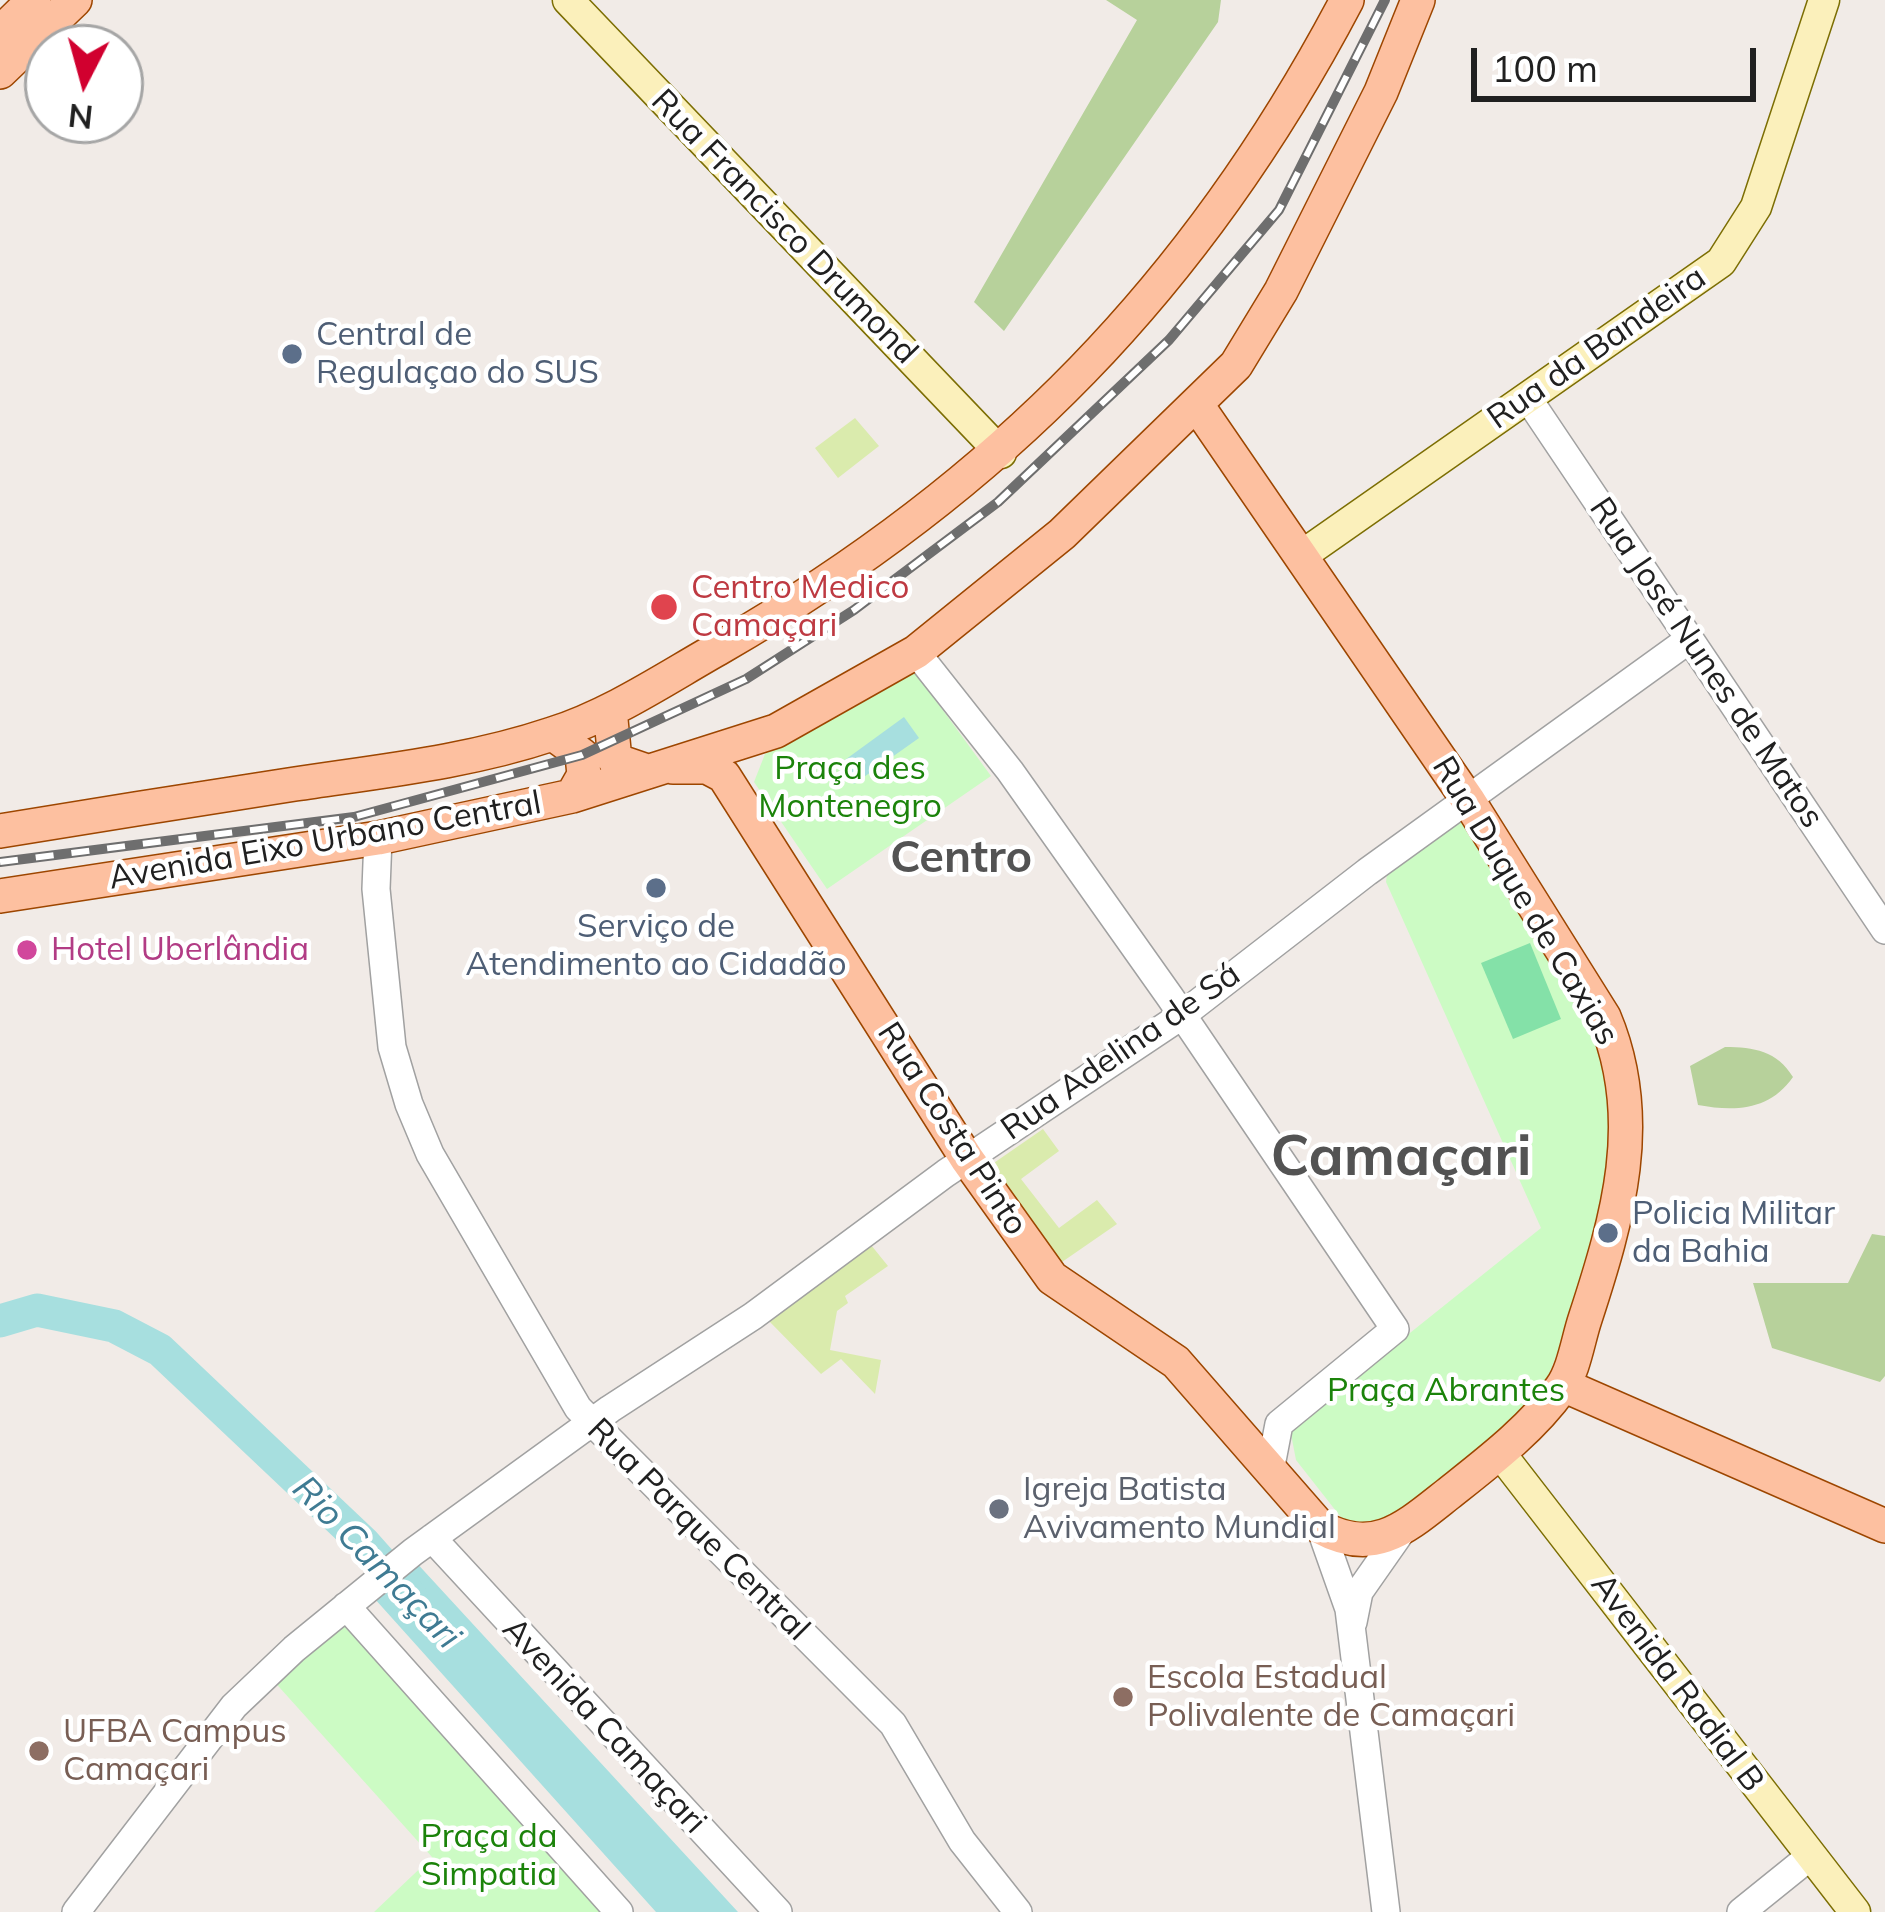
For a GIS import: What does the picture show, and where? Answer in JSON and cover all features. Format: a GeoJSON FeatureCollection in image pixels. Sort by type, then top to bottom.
{"type":"FeatureCollection","features":[{"type":"Feature","properties":{"kind":"main road"},"geometry":{"type":"LineString","coordinates":[[0,33],[34,0]]}},
{"type":"Feature","properties":{"kind":"main road"},"geometry":{"type":"LineString","coordinates":[[0,72],[75,0]]}},
{"type":"Feature","properties":{"kind":"main road","name":"Rua Francisco Drumond"},"geometry":{"type":"LineString","coordinates":[[568,0],[1000,453]]}},
{"type":"Feature","properties":{"kind":"main road"},"geometry":{"type":"LineString","coordinates":[[660,769],[615,760],[609,745],[610,710],[795,604],[1000,453],[1114,343],[1208,228],[1292,104],[1346,0]]}},
{"type":"Feature","properties":{"kind":"main road","name":"Avenida Eixo Urbano Central"},"geometry":{"type":"LineString","coordinates":[[0,896],[378,838],[572,796],[776,731],[916,652],[1062,534],[1236,365],[1280,291],[1381,92],[1418,0]]}},
{"type":"Feature","properties":{"kind":"main road","name":"Rua da Bandeira"},"geometry":{"type":"LineString","coordinates":[[1300,556],[1721,262],[1745,232],[1824,0]]}},
{"type":"Feature","properties":{"kind":"main road","name":"Rua Duque de Caxias"},"geometry":{"type":"LineString","coordinates":[[1197,405],[1468,800],[1604,1017],[1623,1080],[1627,1157],[1611,1242],[1563,1385],[1500,1453],[1401,1532]]}},
{"type":"Feature","properties":{"kind":"main road","name":"Avenida Eixo Urbano Central"},"geometry":{"type":"LineString","coordinates":[[0,831],[443,763],[553,734],[610,710]]}},
{"type":"Feature","properties":{"kind":"main road"},"geometry":{"type":"LineString","coordinates":[[553,734],[582,755],[585,770],[572,796]]}},
{"type":"Feature","properties":{"kind":"main road","name":"Rua Costa Pinto"},"geometry":{"type":"LineString","coordinates":[[660,769],[707,767],[724,776],[967,1159],[1052,1278],[1176,1362],[1270,1471]]}},
{"type":"Feature","properties":{"kind":"main road"},"geometry":{"type":"LineString","coordinates":[[1563,1385],[1885,1526]]}},
{"type":"Feature","properties":{"kind":"main road","name":"Avenida Radial B"},"geometry":{"type":"LineString","coordinates":[[1500,1453],[1808,1858],[1855,1912]]}},
{"type":"Feature","properties":{"kind":"main road"},"geometry":{"type":"LineString","coordinates":[[1270,1471],[1320,1527],[1338,1537],[1373,1543],[1401,1532]]}},
{"type":"Feature","properties":{"kind":"street","name":"Rua José Nunes de Matos"},"geometry":{"type":"LineString","coordinates":[[1527,398],[1885,929]]}},
{"type":"Feature","properties":{"kind":"street","name":"Rua Adelina de Sá"},"geometry":{"type":"LineString","coordinates":[[76,1912],[234,1706],[422,1545],[588,1424],[753,1316],[967,1159],[1181,1016],[1687,641]]}},
{"type":"Feature","properties":{"kind":"street"},"geometry":{"type":"LineString","coordinates":[[916,652],[1010,771],[1395,1329],[1279,1424],[1270,1471]]}},
{"type":"Feature","properties":{"kind":"street","name":"Rua Parque Central"},"geometry":{"type":"LineString","coordinates":[[378,838],[376,889],[392,1047],[409,1104],[430,1154],[588,1424],[893,1724],[962,1841],[1018,1912]]}},
{"type":"Feature","properties":{"kind":"street"},"geometry":{"type":"LineString","coordinates":[[1320,1527],[1346,1597],[1386,1912]]}},
{"type":"Feature","properties":{"kind":"street"},"geometry":{"type":"LineString","coordinates":[[1351,1631],[1359,1592],[1401,1532]]}},
{"type":"Feature","properties":{"kind":"street","name":"Avenida Camaçari"},"geometry":{"type":"LineString","coordinates":[[422,1545],[778,1912]]}},
{"type":"Feature","properties":{"kind":"street"},"geometry":{"type":"LineString","coordinates":[[354,1600],[619,1912]]}},
{"type":"Feature","properties":{"kind":"street"},"geometry":{"type":"LineString","coordinates":[[1742,1912],[1808,1858]]}},
{"type":"Feature","properties":{"kind":"green space"},"geometry":{"type":"Polygon","coordinates":[[[1106,0],[1221,0],[1218,22],[1004,331],[974,302],[1137,20],[1106,0]]]}},
{"type":"Feature","properties":{"kind":"green space"},"geometry":{"type":"Polygon","coordinates":[[[855,418],[879,446],[838,478],[815,448],[855,418]]]}},
{"type":"Feature","properties":{"kind":"green space","name":"Praça des Montenegro"},"geometry":{"type":"Polygon","coordinates":[[[915,672],[991,776],[827,889],[754,782],[765,754],[915,672]]]}},
{"type":"Feature","properties":{"kind":"green space","name":"Praça Abrantes"},"geometry":{"type":"Polygon","coordinates":[[[1467,815],[1602,1033],[1616,1155],[1571,1317],[1543,1390],[1527,1412],[1381,1526],[1347,1525],[1296,1460],[1290,1429],[1541,1228],[1386,882],[1387,874],[1467,815]]]}},
{"type":"Feature","properties":{"kind":"green space"},"geometry":{"type":"Polygon","coordinates":[[[1530,943],[1561,1019],[1513,1039],[1481,963],[1530,943]]]}},
{"type":"Feature","properties":{"kind":"green space"},"geometry":{"type":"Polygon","coordinates":[[[1725,1047],[1764,1052],[1780,1061],[1793,1077],[1774,1096],[1751,1106],[1698,1105],[1690,1066],[1725,1047]]]}},
{"type":"Feature","properties":{"kind":"green space"},"geometry":{"type":"Polygon","coordinates":[[[1043,1129],[1059,1151],[1021,1179],[1059,1228],[1097,1200],[1117,1224],[1062,1262],[988,1167],[1043,1129]]]}},
{"type":"Feature","properties":{"kind":"green space"},"geometry":{"type":"Polygon","coordinates":[[[1872,1234],[1885,1236],[1885,1376],[1880,1382],[1772,1348],[1753,1283],[1848,1283],[1872,1234]]]}},
{"type":"Feature","properties":{"kind":"green space"},"geometry":{"type":"Polygon","coordinates":[[[871,1245],[888,1266],[845,1296],[848,1303],[837,1311],[830,1350],[881,1360],[875,1394],[841,1359],[821,1374],[768,1320],[871,1245]]]}},
{"type":"Feature","properties":{"kind":"green space","name":"Praça da Simpatia"},"geometry":{"type":"Polygon","coordinates":[[[343,1605],[613,1912],[374,1912],[432,1857],[271,1678],[343,1605]]]}},
{"type":"Feature","properties":{"kind":"water"},"geometry":{"type":"Polygon","coordinates":[[[904,717],[919,738],[854,784],[838,765],[904,717]]]}},
{"type":"Feature","properties":{"kind":"water"},"geometry":{"type":"Polygon","coordinates":[[[413,1559],[738,1912],[656,1912],[374,1598],[413,1559]]]}},
{"type":"Feature","properties":{"kind":"waterway","name":"Rio Camaçari"},"geometry":{"type":"LineString","coordinates":[[0,1321],[37,1310],[114,1326],[160,1350],[364,1543],[411,1596]]}},
{"type":"Feature","properties":{"kind":"railway"},"geometry":{"type":"LineString","coordinates":[[0,862],[354,817],[582,755],[746,679],[854,610],[998,502],[1169,340],[1279,210],[1385,0]]}},
{"type":"Feature","properties":{"kind":"place","name":"Central de Regulaçao do SUS"},"geometry":{"type":"Point","coordinates":[292,354]}},
{"type":"Feature","properties":{"kind":"place","name":"Centro Medico Camaçari"},"geometry":{"type":"Point","coordinates":[664,607]}},
{"type":"Feature","properties":{"kind":"place","name":"Serviço de Atendimento ao Cidadão"},"geometry":{"type":"Point","coordinates":[656,888]}},
{"type":"Feature","properties":{"kind":"place","name":"Hotel Uberlândia"},"geometry":{"type":"Point","coordinates":[27,950]}},
{"type":"Feature","properties":{"kind":"place","name":"Policia Militar da Bahia"},"geometry":{"type":"Point","coordinates":[1608,1233]}},
{"type":"Feature","properties":{"kind":"place","name":"Igreja Batista Avivamento Mundial"},"geometry":{"type":"Point","coordinates":[999,1509]}},
{"type":"Feature","properties":{"kind":"place","name":"Escola Estadual Polivalente de Camaçari"},"geometry":{"type":"Point","coordinates":[1123,1697]}},
{"type":"Feature","properties":{"kind":"place","name":"UFBA Campus Camaçari"},"geometry":{"type":"Point","coordinates":[39,1751]}},
{"type":"Feature","properties":{"kind":"district","name":"Centro"},"geometry":{"type":"Point","coordinates":[961,858]}},
{"type":"Feature","properties":{"kind":"district","name":"Camaçari"},"geometry":{"type":"Point","coordinates":[1401,1158]}}]}
